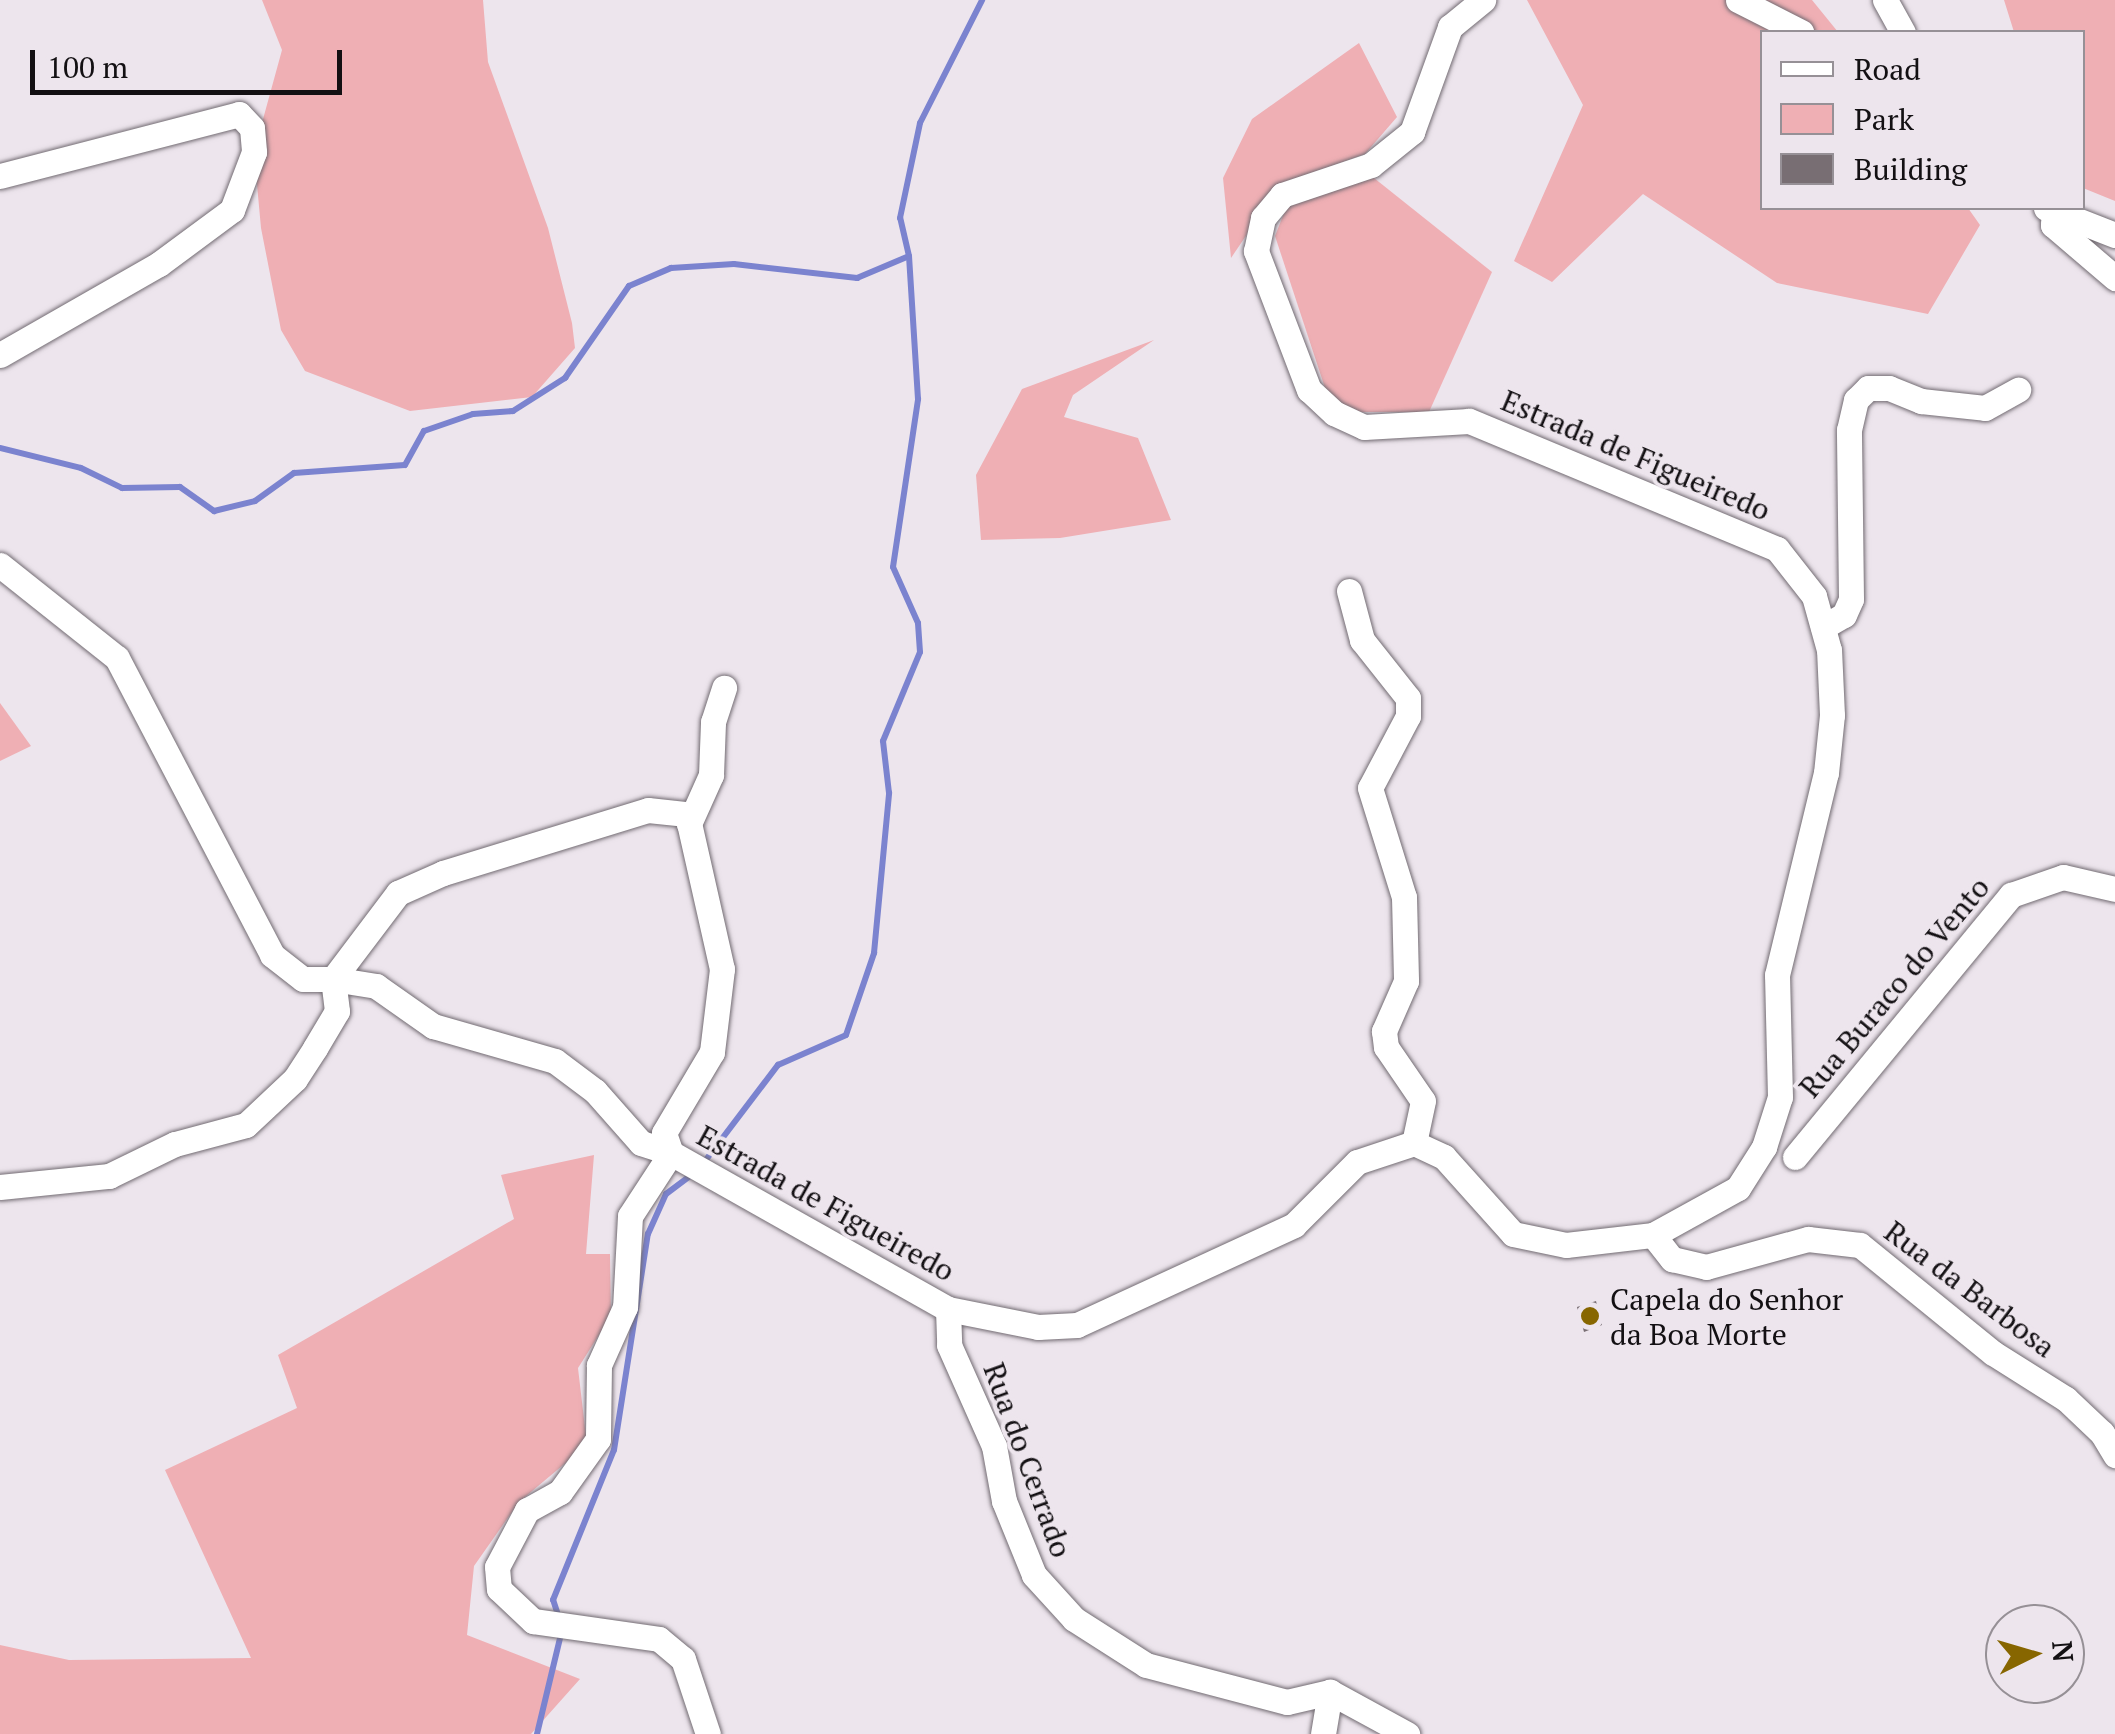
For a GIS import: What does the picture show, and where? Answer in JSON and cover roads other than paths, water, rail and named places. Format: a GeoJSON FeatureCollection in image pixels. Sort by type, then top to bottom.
{"type":"FeatureCollection","features":[{"type":"Feature","properties":{"kind":"street","name":"Estrada de Figueiredo"},"geometry":{"type":"LineString","coordinates":[[689,824],[722,969],[712,1052],[664,1133],[678,1158],[948,1309],[1038,1327],[1077,1325],[1294,1225],[1356,1162],[1414,1143],[1444,1156],[1513,1234],[1566,1245],[1653,1235],[1738,1188],[1764,1147],[1780,1096],[1777,975],[1826,773],[1832,715],[1823,627],[1814,596],[1776,549],[1469,420],[1364,427],[1334,413],[1309,390],[1256,251],[1263,218],[1282,196],[1371,164],[1412,132],[1450,28],[1483,0]]}},
{"type":"Feature","properties":{"kind":"street"},"geometry":{"type":"LineString","coordinates":[[1738,0],[1798,30]]}},
{"type":"Feature","properties":{"kind":"street"},"geometry":{"type":"LineString","coordinates":[[1884,0],[1902,30]]}},
{"type":"Feature","properties":{"kind":"street"},"geometry":{"type":"LineString","coordinates":[[0,176],[239,114],[252,128],[254,152],[232,210],[158,264],[0,355]]}},
{"type":"Feature","properties":{"kind":"street"},"geometry":{"type":"LineString","coordinates":[[2050,210],[2054,225],[2115,278]]}},
{"type":"Feature","properties":{"kind":"street"},"geometry":{"type":"LineString","coordinates":[[2052,210],[2115,235]]}},
{"type":"Feature","properties":{"kind":"street"},"geometry":{"type":"LineString","coordinates":[[1823,627],[1844,615],[1851,599],[1848,430],[1856,400],[1868,388],[1889,388],[1921,402],[1985,408],[2018,390]]}},
{"type":"Feature","properties":{"kind":"street"},"geometry":{"type":"LineString","coordinates":[[0,565],[44,594],[117,658],[272,954],[303,979],[376,986],[433,1026],[555,1060],[595,1090],[641,1143],[678,1158],[630,1216],[625,1306],[599,1365],[598,1438],[560,1492],[527,1510],[497,1568],[499,1590],[510,1606],[533,1621],[659,1639],[683,1659],[708,1734]]}},
{"type":"Feature","properties":{"kind":"street"},"geometry":{"type":"LineString","coordinates":[[0,590],[44,594]]}},
{"type":"Feature","properties":{"kind":"street"},"geometry":{"type":"LineString","coordinates":[[1349,591],[1362,640],[1408,698],[1408,716],[1370,788],[1404,898],[1406,981],[1384,1031],[1386,1048],[1422,1102],[1414,1143]]}},
{"type":"Feature","properties":{"kind":"street"},"geometry":{"type":"LineString","coordinates":[[689,824],[711,775],[713,722],[724,688]]}},
{"type":"Feature","properties":{"kind":"street"},"geometry":{"type":"LineString","coordinates":[[0,1187],[109,1176],[176,1144],[246,1125],[294,1080],[315,1048],[336,1012],[334,979],[398,893],[443,873],[648,810],[687,814],[689,824]]}},
{"type":"Feature","properties":{"kind":"street","name":"Rua Buraco do Vento"},"geometry":{"type":"LineString","coordinates":[[1795,1158],[2011,895],[2063,877],[2115,889]]}},
{"type":"Feature","properties":{"kind":"street","name":"Rua da Barbosa"},"geometry":{"type":"LineString","coordinates":[[1653,1235],[1672,1259],[1706,1266],[1808,1240],[1860,1245],[1993,1354],[2066,1399],[2102,1433],[2115,1456]]}},
{"type":"Feature","properties":{"kind":"street","name":"Rua do Cerrado"},"geometry":{"type":"LineString","coordinates":[[948,1309],[949,1345],[994,1446],[1011,1520],[1034,1575],[1074,1620],[1146,1664],[1287,1702],[1330,1692]]}},
{"type":"Feature","properties":{"kind":"street"},"geometry":{"type":"LineString","coordinates":[[1323,1734],[1330,1692],[1407,1734]]}},
{"type":"Feature","properties":{"kind":"waterway"},"geometry":{"type":"LineString","coordinates":[[702,1165],[778,1065],[846,1035],[874,953],[889,793],[883,741],[920,652],[918,623],[893,567],[918,399],[909,256],[900,218],[920,123],[982,0]]}},
{"type":"Feature","properties":{"kind":"waterway"},"geometry":{"type":"LineString","coordinates":[[0,448],[81,468],[122,488],[180,487],[214,511],[255,501],[294,473],[405,465],[424,431],[473,414],[513,411],[565,378],[629,286],[671,268],[734,264],[857,278],[909,256]]}},
{"type":"Feature","properties":{"kind":"waterway"},"geometry":{"type":"LineString","coordinates":[[559,1618],[553,1600],[614,1450],[648,1234],[666,1194],[693,1174]]}},
{"type":"Feature","properties":{"kind":"waterway"},"geometry":{"type":"LineString","coordinates":[[537,1734],[562,1630]]}},
{"type":"Feature","properties":{"kind":"place","name":"Capela do Senhor da Boa Morte"},"geometry":{"type":"Point","coordinates":[1590,1316]}}]}
